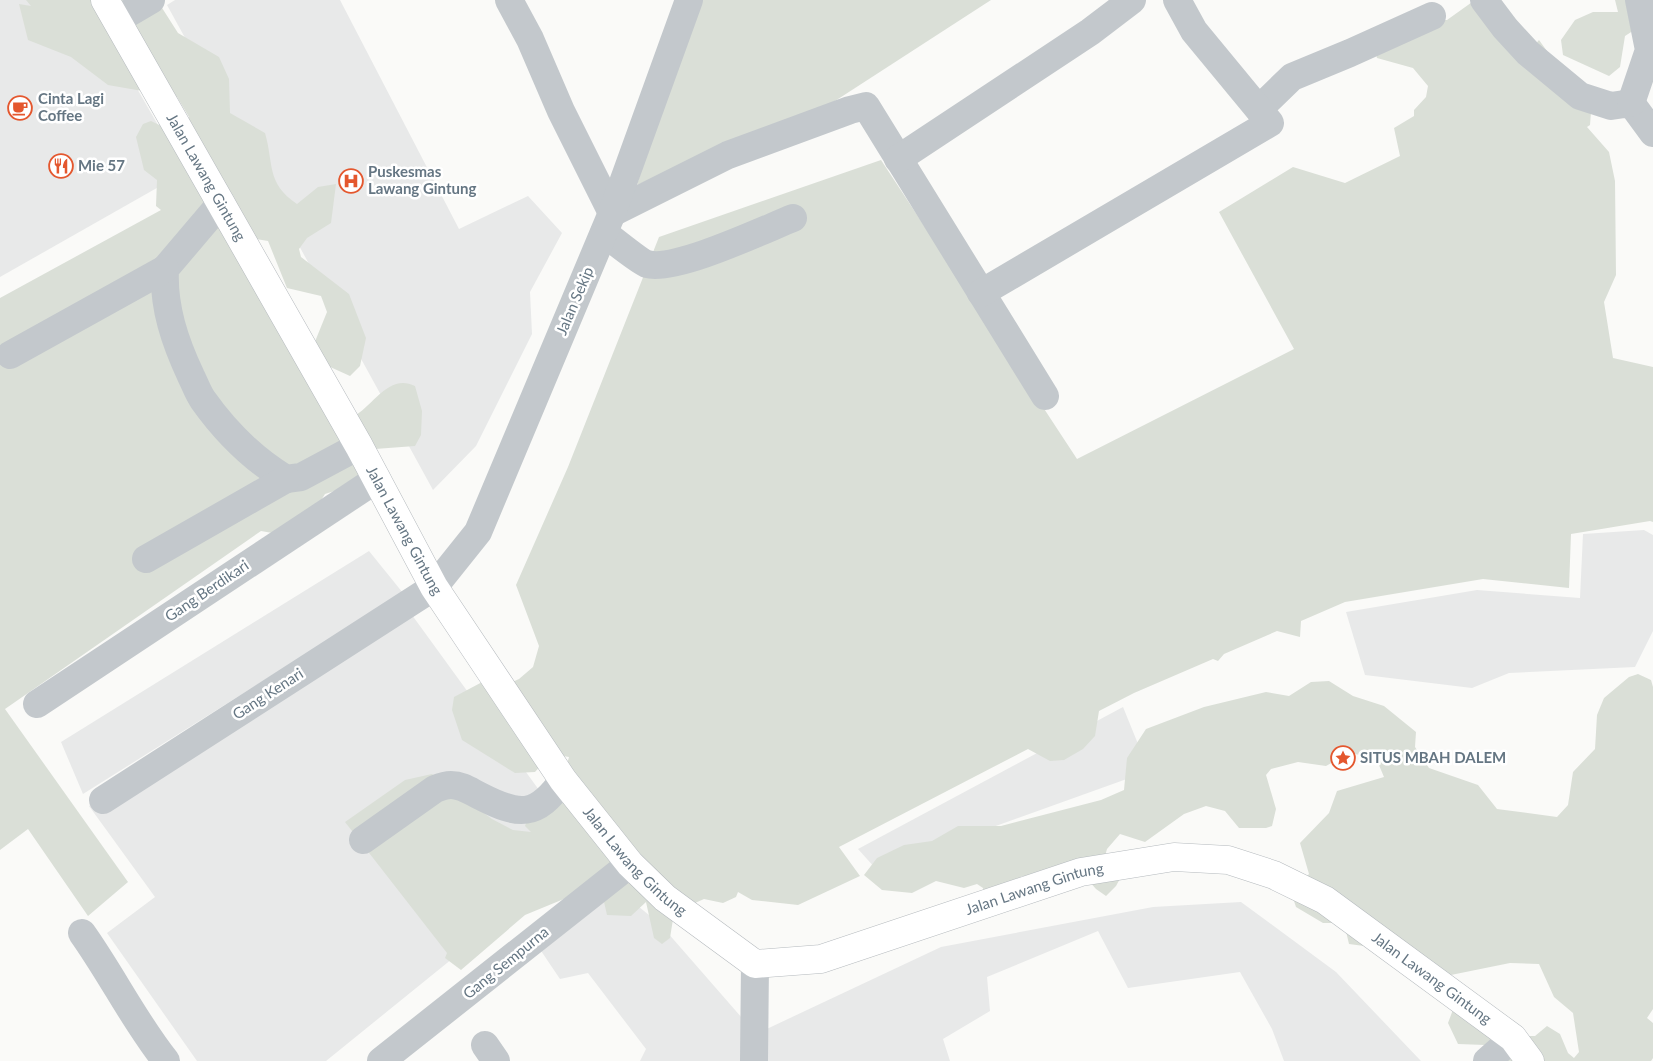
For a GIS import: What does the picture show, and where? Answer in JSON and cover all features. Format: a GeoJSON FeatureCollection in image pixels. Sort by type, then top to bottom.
{"type":"FeatureCollection","features":[{"type":"Feature","properties":{"kind":"main road","name":"Jalan Lawang Gintung"},"geometry":{"type":"LineString","coordinates":[[111,10],[359,446],[434,588],[563,780],[630,864],[665,898],[755,964],[821,959],[1081,872],[1174,857],[1228,860],[1274,875],[1325,900],[1513,1038],[1530,1061]]}},
{"type":"Feature","properties":{"kind":"street"},"geometry":{"type":"LineString","coordinates":[[111,10],[151,0]]}},
{"type":"Feature","properties":{"kind":"street"},"geometry":{"type":"LineString","coordinates":[[509,0],[530,39],[608,223],[647,264],[666,264],[689,260],[793,218]]}},
{"type":"Feature","properties":{"kind":"street","name":"Jalan Sekip"},"geometry":{"type":"LineString","coordinates":[[434,588],[478,532],[608,223],[689,0]]}},
{"type":"Feature","properties":{"kind":"street"},"geometry":{"type":"LineString","coordinates":[[898,159],[1090,32],[1132,0]]}},
{"type":"Feature","properties":{"kind":"street"},"geometry":{"type":"LineString","coordinates":[[981,293],[1270,123],[1194,31],[1177,0]]}},
{"type":"Feature","properties":{"kind":"street"},"geometry":{"type":"LineString","coordinates":[[1484,0],[1505,28],[1528,53],[1580,96],[1611,106],[1631,103]]}},
{"type":"Feature","properties":{"kind":"street"},"geometry":{"type":"LineString","coordinates":[[1631,103],[1649,50],[1640,0]]}},
{"type":"Feature","properties":{"kind":"street"},"geometry":{"type":"LineString","coordinates":[[1258,109],[1292,76],[1350,53],[1432,16]]}},
{"type":"Feature","properties":{"kind":"street"},"geometry":{"type":"LineString","coordinates":[[1631,103],[1653,133]]}},
{"type":"Feature","properties":{"kind":"street"},"geometry":{"type":"LineString","coordinates":[[608,223],[728,155],[850,110],[866,106],[1045,396]]}},
{"type":"Feature","properties":{"kind":"street"},"geometry":{"type":"LineString","coordinates":[[10,355],[164,270],[221,203]]}},
{"type":"Feature","properties":{"kind":"street"},"geometry":{"type":"LineString","coordinates":[[164,270],[169,321],[184,362],[202,399],[248,451],[286,479]]}},
{"type":"Feature","properties":{"kind":"street"},"geometry":{"type":"LineString","coordinates":[[146,559],[286,479],[301,477],[359,446]]}},
{"type":"Feature","properties":{"kind":"street","name":"Gang Berdikari"},"geometry":{"type":"LineString","coordinates":[[37,704],[377,479]]}},
{"type":"Feature","properties":{"kind":"street","name":"Gang Kenari"},"geometry":{"type":"LineString","coordinates":[[102,800],[434,588]]}},
{"type":"Feature","properties":{"kind":"street"},"geometry":{"type":"LineString","coordinates":[[363,840],[435,789],[449,785],[464,787],[501,807],[521,810],[540,806],[563,780]]}},
{"type":"Feature","properties":{"kind":"street","name":"Gang Sempurna"},"geometry":{"type":"LineString","coordinates":[[381,1061],[630,864]]}},
{"type":"Feature","properties":{"kind":"street"},"geometry":{"type":"LineString","coordinates":[[82,933],[102,961],[148,1039],[166,1061]]}},
{"type":"Feature","properties":{"kind":"street"},"geometry":{"type":"LineString","coordinates":[[754,1061],[755,964]]}},
{"type":"Feature","properties":{"kind":"street"},"geometry":{"type":"LineString","coordinates":[[1487,1061],[1513,1038]]}},
{"type":"Feature","properties":{"kind":"shaded area"},"geometry":{"type":"Polygon","coordinates":[[[0,0],[86,0],[185,172],[0,277],[0,0]]]}},
{"type":"Feature","properties":{"kind":"shaded area"},"geometry":{"type":"Polygon","coordinates":[[[26,0],[157,0],[178,33],[219,57],[229,79],[230,113],[265,133],[273,172],[280,188],[287,196],[297,204],[318,187],[336,184],[331,223],[307,238],[299,249],[301,257],[349,294],[366,338],[360,366],[350,376],[317,361],[314,344],[327,312],[321,296],[287,288],[268,241],[256,239],[241,246],[338,421],[353,417],[382,392],[397,384],[406,383],[415,386],[422,411],[421,435],[415,446],[375,449],[367,459],[372,479],[325,494],[302,530],[278,534],[261,531],[5,709],[128,882],[88,916],[28,829],[0,850],[0,298],[161,210],[156,206],[157,180],[144,170],[136,137],[143,124],[151,121],[174,132],[187,126],[189,117],[177,97],[108,85],[71,57],[28,40],[19,4],[31,6],[26,0]]]}},
{"type":"Feature","properties":{"kind":"shaded area"},"geometry":{"type":"Polygon","coordinates":[[[175,0],[340,0],[459,229],[528,196],[562,233],[530,292],[532,334],[476,446],[433,490],[167,5],[175,0]]]}},
{"type":"Feature","properties":{"kind":"shaded area"},"geometry":{"type":"Polygon","coordinates":[[[692,0],[991,0],[835,101],[637,185],[692,0]]]}},
{"type":"Feature","properties":{"kind":"shaded area"},"geometry":{"type":"Polygon","coordinates":[[[1475,0],[1527,54],[1539,40],[1591,112],[1590,125],[1587,127],[1609,152],[1615,181],[1616,275],[1604,302],[1613,358],[1653,367],[1653,522],[1571,534],[1569,588],[1483,579],[1345,602],[1301,621],[1300,637],[1277,631],[1224,654],[1218,661],[1213,659],[1134,693],[1099,711],[1095,736],[1083,749],[1064,760],[1050,761],[1028,749],[839,847],[860,876],[798,905],[752,900],[738,892],[736,897],[723,903],[704,899],[686,907],[673,919],[670,938],[662,944],[654,938],[646,902],[631,916],[607,915],[602,893],[593,887],[525,915],[461,970],[445,958],[447,953],[345,822],[405,780],[432,774],[492,819],[513,830],[531,832],[525,826],[535,799],[563,779],[569,757],[551,754],[535,772],[515,773],[462,740],[452,710],[454,697],[486,680],[508,684],[519,679],[533,667],[539,646],[516,585],[568,467],[659,237],[881,160],[1077,459],[1294,349],[1219,212],[1293,167],[1345,183],[1400,156],[1394,128],[1414,116],[1414,110],[1426,97],[1428,86],[1413,68],[1377,58],[1373,41],[1396,20],[1447,20],[1475,0]]]}},
{"type":"Feature","properties":{"kind":"shaded area"},"geometry":{"type":"Polygon","coordinates":[[[1615,0],[1653,0],[1645,23],[1625,36],[1620,67],[1609,76],[1563,55],[1561,40],[1575,20],[1593,12],[1618,12],[1615,0]]]}},
{"type":"Feature","properties":{"kind":"shaded area"},"geometry":{"type":"Polygon","coordinates":[[[1644,530],[1653,535],[1653,631],[1635,667],[1509,673],[1472,688],[1365,675],[1346,612],[1477,590],[1580,598],[1583,534],[1644,530]]]}},
{"type":"Feature","properties":{"kind":"shaded area"},"geometry":{"type":"Polygon","coordinates":[[[369,551],[403,593],[83,794],[61,742],[369,551]]]}},
{"type":"Feature","properties":{"kind":"shaded area"},"geometry":{"type":"Polygon","coordinates":[[[404,604],[584,852],[326,1061],[197,1061],[107,933],[155,897],[89,806],[404,604]]]}},
{"type":"Feature","properties":{"kind":"shaded area"},"geometry":{"type":"Polygon","coordinates":[[[1638,674],[1651,680],[1653,687],[1653,1009],[1647,1018],[1653,1023],[1653,1058],[1651,1061],[1484,1061],[1485,1045],[1458,1044],[1448,1023],[1460,991],[1501,1012],[1519,1036],[1535,1036],[1547,1026],[1560,1034],[1568,1053],[1574,1058],[1579,1052],[1573,1013],[1554,997],[1539,964],[1510,963],[1441,977],[1383,939],[1364,946],[1349,944],[1344,923],[1323,923],[1296,907],[1291,892],[1309,874],[1300,843],[1329,813],[1337,791],[1384,777],[1376,758],[1349,753],[1326,766],[1298,762],[1271,769],[1266,775],[1276,809],[1272,826],[1266,828],[1239,828],[1225,811],[1206,806],[1184,814],[1145,842],[1120,834],[1107,849],[1105,856],[1129,862],[1116,886],[1106,896],[1096,889],[1081,872],[1038,881],[1022,876],[986,908],[983,888],[977,884],[964,888],[936,881],[912,893],[882,890],[864,875],[877,858],[904,845],[932,841],[958,826],[1001,826],[1101,800],[1124,790],[1127,758],[1146,729],[1204,707],[1266,692],[1289,696],[1311,682],[1329,681],[1353,696],[1384,706],[1416,732],[1415,747],[1429,768],[1478,785],[1497,809],[1557,817],[1568,805],[1573,772],[1595,749],[1597,715],[1604,698],[1629,677],[1638,674]]]}},
{"type":"Feature","properties":{"kind":"shaded area"},"geometry":{"type":"Polygon","coordinates":[[[1123,707],[1149,771],[876,869],[858,849],[1123,707]]]}},
{"type":"Feature","properties":{"kind":"shaded area"},"geometry":{"type":"Polygon","coordinates":[[[601,876],[660,924],[756,1034],[941,947],[1153,907],[1241,902],[1336,972],[1421,1061],[1284,1061],[1272,1029],[1240,972],[1128,988],[1098,931],[987,977],[990,1011],[943,1039],[950,1061],[640,1061],[646,1049],[588,973],[560,979],[533,939],[601,876]]]}},
{"type":"Feature","properties":{"kind":"place","name":"Cinta Lagi Coffee"},"geometry":{"type":"Point","coordinates":[20,108]}},
{"type":"Feature","properties":{"kind":"place","name":"Mie 57"},"geometry":{"type":"Point","coordinates":[61,166]}},
{"type":"Feature","properties":{"kind":"place","name":"Puskesmas Lawang Gintung"},"geometry":{"type":"Point","coordinates":[351,181]}},
{"type":"Feature","properties":{"kind":"place","name":"SITUS MBAH DALEM"},"geometry":{"type":"Point","coordinates":[1343,758]}}]}
